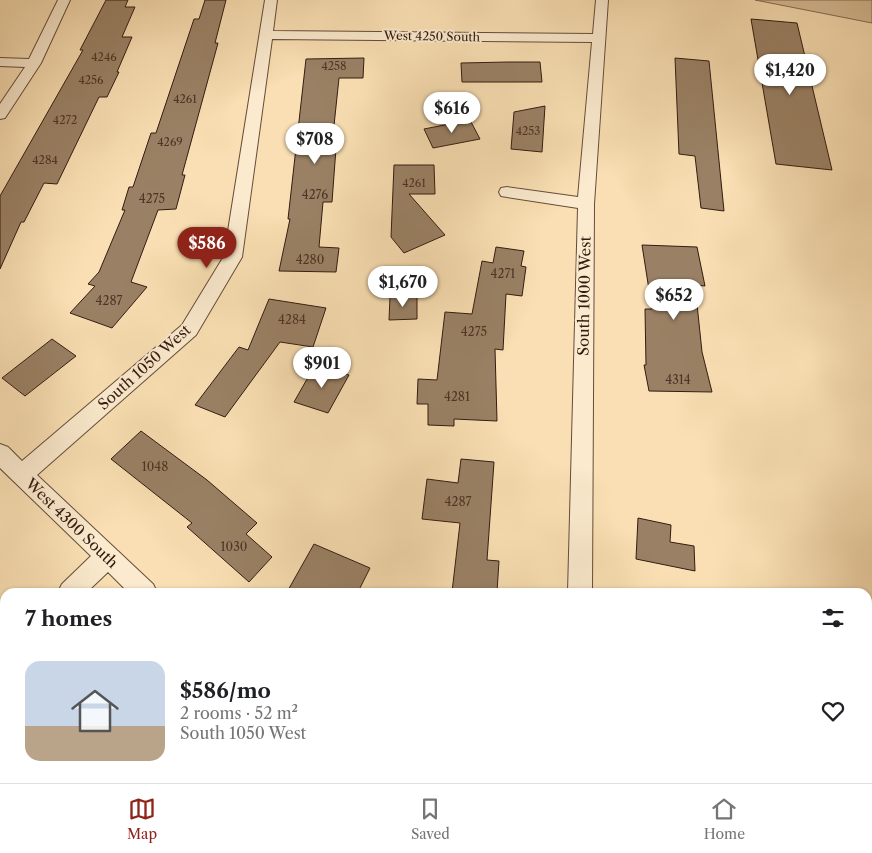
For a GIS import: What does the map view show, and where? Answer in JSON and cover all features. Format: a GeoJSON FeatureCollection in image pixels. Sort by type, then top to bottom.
{"type":"FeatureCollection","features":[{"type":"Feature","properties":{"kind":"street"},"geometry":{"type":"LineString","coordinates":[[0,115],[34,63],[64,0]]}},
{"type":"Feature","properties":{"kind":"street","name":"South 1050 West"},"geometry":{"type":"LineString","coordinates":[[22,475],[189,330],[233,257],[271,0]]}},
{"type":"Feature","properties":{"kind":"street","name":"South 1000 West"},"geometry":{"type":"LineString","coordinates":[[580,588],[586,204],[602,0]]}},
{"type":"Feature","properties":{"kind":"street","name":"West 4250 South"},"geometry":{"type":"LineString","coordinates":[[266,35],[599,38]]}},
{"type":"Feature","properties":{"kind":"street"},"geometry":{"type":"LineString","coordinates":[[0,62],[34,63]]}},
{"type":"Feature","properties":{"kind":"street"},"geometry":{"type":"LineString","coordinates":[[507,192],[586,204]]}},
{"type":"Feature","properties":{"kind":"street","name":"West 4300 South"},"geometry":{"type":"LineString","coordinates":[[0,454],[141,588]]}},
{"type":"Feature","properties":{"kind":"street"},"geometry":{"type":"LineString","coordinates":[[74,588],[107,557]]}},
{"type":"Feature","properties":{"kind":"shaded area"},"geometry":{"type":"Polygon","coordinates":[[[755,0],[872,0],[872,23],[755,0]]]}},
{"type":"Feature","properties":{"kind":"building"},"geometry":{"type":"Polygon","coordinates":[[[106,0],[128,0],[125,7],[135,7],[122,37],[132,37],[117,72],[119,72],[107,97],[99,97],[57,184],[44,183],[24,222],[21,222],[0,269],[0,196],[83,50],[80,50],[106,0]]]}},
{"type":"Feature","properties":{"kind":"building"},"geometry":{"type":"Polygon","coordinates":[[[205,0],[226,0],[215,43],[218,43],[182,175],[185,175],[176,209],[158,210],[131,282],[147,287],[112,328],[70,313],[95,286],[88,284],[99,272],[125,210],[122,210],[129,187],[133,187],[151,133],[156,133],[194,19],[199,19],[205,0]]]}},
{"type":"Feature","properties":{"kind":"building"},"geometry":{"type":"Polygon","coordinates":[[[751,19],[797,23],[832,170],[776,164],[751,19]]]}},
{"type":"Feature","properties":{"kind":"building"},"geometry":{"type":"Polygon","coordinates":[[[364,58],[363,78],[339,78],[333,135],[337,135],[332,202],[323,202],[319,247],[339,248],[336,272],[279,271],[290,219],[288,219],[306,59],[364,58]]]}},
{"type":"Feature","properties":{"kind":"building"},"geometry":{"type":"Polygon","coordinates":[[[675,58],[709,61],[724,211],[701,208],[695,156],[679,154],[675,58]]]}},
{"type":"Feature","properties":{"kind":"building"},"geometry":{"type":"Polygon","coordinates":[[[540,62],[542,82],[462,82],[461,63],[540,62]]]}},
{"type":"Feature","properties":{"kind":"building"},"geometry":{"type":"Polygon","coordinates":[[[545,106],[542,152],[511,149],[514,112],[545,106]]]}},
{"type":"Feature","properties":{"kind":"building"},"geometry":{"type":"Polygon","coordinates":[[[470,120],[480,139],[433,148],[424,129],[470,120]]]}},
{"type":"Feature","properties":{"kind":"building"},"geometry":{"type":"Polygon","coordinates":[[[394,165],[434,165],[435,194],[409,194],[445,235],[404,253],[391,237],[394,165]]]}},
{"type":"Feature","properties":{"kind":"building"},"geometry":{"type":"Polygon","coordinates":[[[642,245],[697,247],[705,286],[695,285],[702,352],[712,392],[649,391],[644,365],[646,365],[645,309],[652,309],[642,245]]]}},
{"type":"Feature","properties":{"kind":"building"},"geometry":{"type":"Polygon","coordinates":[[[496,247],[524,251],[521,266],[526,267],[522,296],[506,294],[503,350],[495,349],[497,421],[454,419],[454,426],[428,425],[428,404],[417,404],[418,379],[437,380],[445,312],[472,314],[482,261],[493,263],[496,247]]]}},
{"type":"Feature","properties":{"kind":"building"},"geometry":{"type":"Polygon","coordinates":[[[390,297],[417,297],[417,319],[389,320],[390,297]]]}},
{"type":"Feature","properties":{"kind":"building"},"geometry":{"type":"Polygon","coordinates":[[[269,299],[326,308],[313,347],[280,342],[225,417],[195,405],[239,347],[248,350],[269,299]]]}},
{"type":"Feature","properties":{"kind":"building"},"geometry":{"type":"Polygon","coordinates":[[[52,339],[76,356],[25,396],[2,378],[52,339]]]}},
{"type":"Feature","properties":{"kind":"building"},"geometry":{"type":"Polygon","coordinates":[[[315,365],[349,375],[328,413],[294,402],[315,365]]]}},
{"type":"Feature","properties":{"kind":"building"},"geometry":{"type":"Polygon","coordinates":[[[141,431],[207,480],[257,523],[246,534],[272,557],[249,582],[187,527],[192,523],[111,459],[141,431]]]}},
{"type":"Feature","properties":{"kind":"building"},"geometry":{"type":"Polygon","coordinates":[[[461,459],[494,462],[487,560],[499,561],[497,588],[452,588],[460,523],[422,519],[427,479],[458,483],[461,459]]]}},
{"type":"Feature","properties":{"kind":"building"},"geometry":{"type":"Polygon","coordinates":[[[638,518],[671,525],[670,542],[694,546],[695,571],[636,559],[638,518]]]}},
{"type":"Feature","properties":{"kind":"building"},"geometry":{"type":"Polygon","coordinates":[[[314,544],[370,568],[360,588],[289,588],[314,544]]]}}]}
